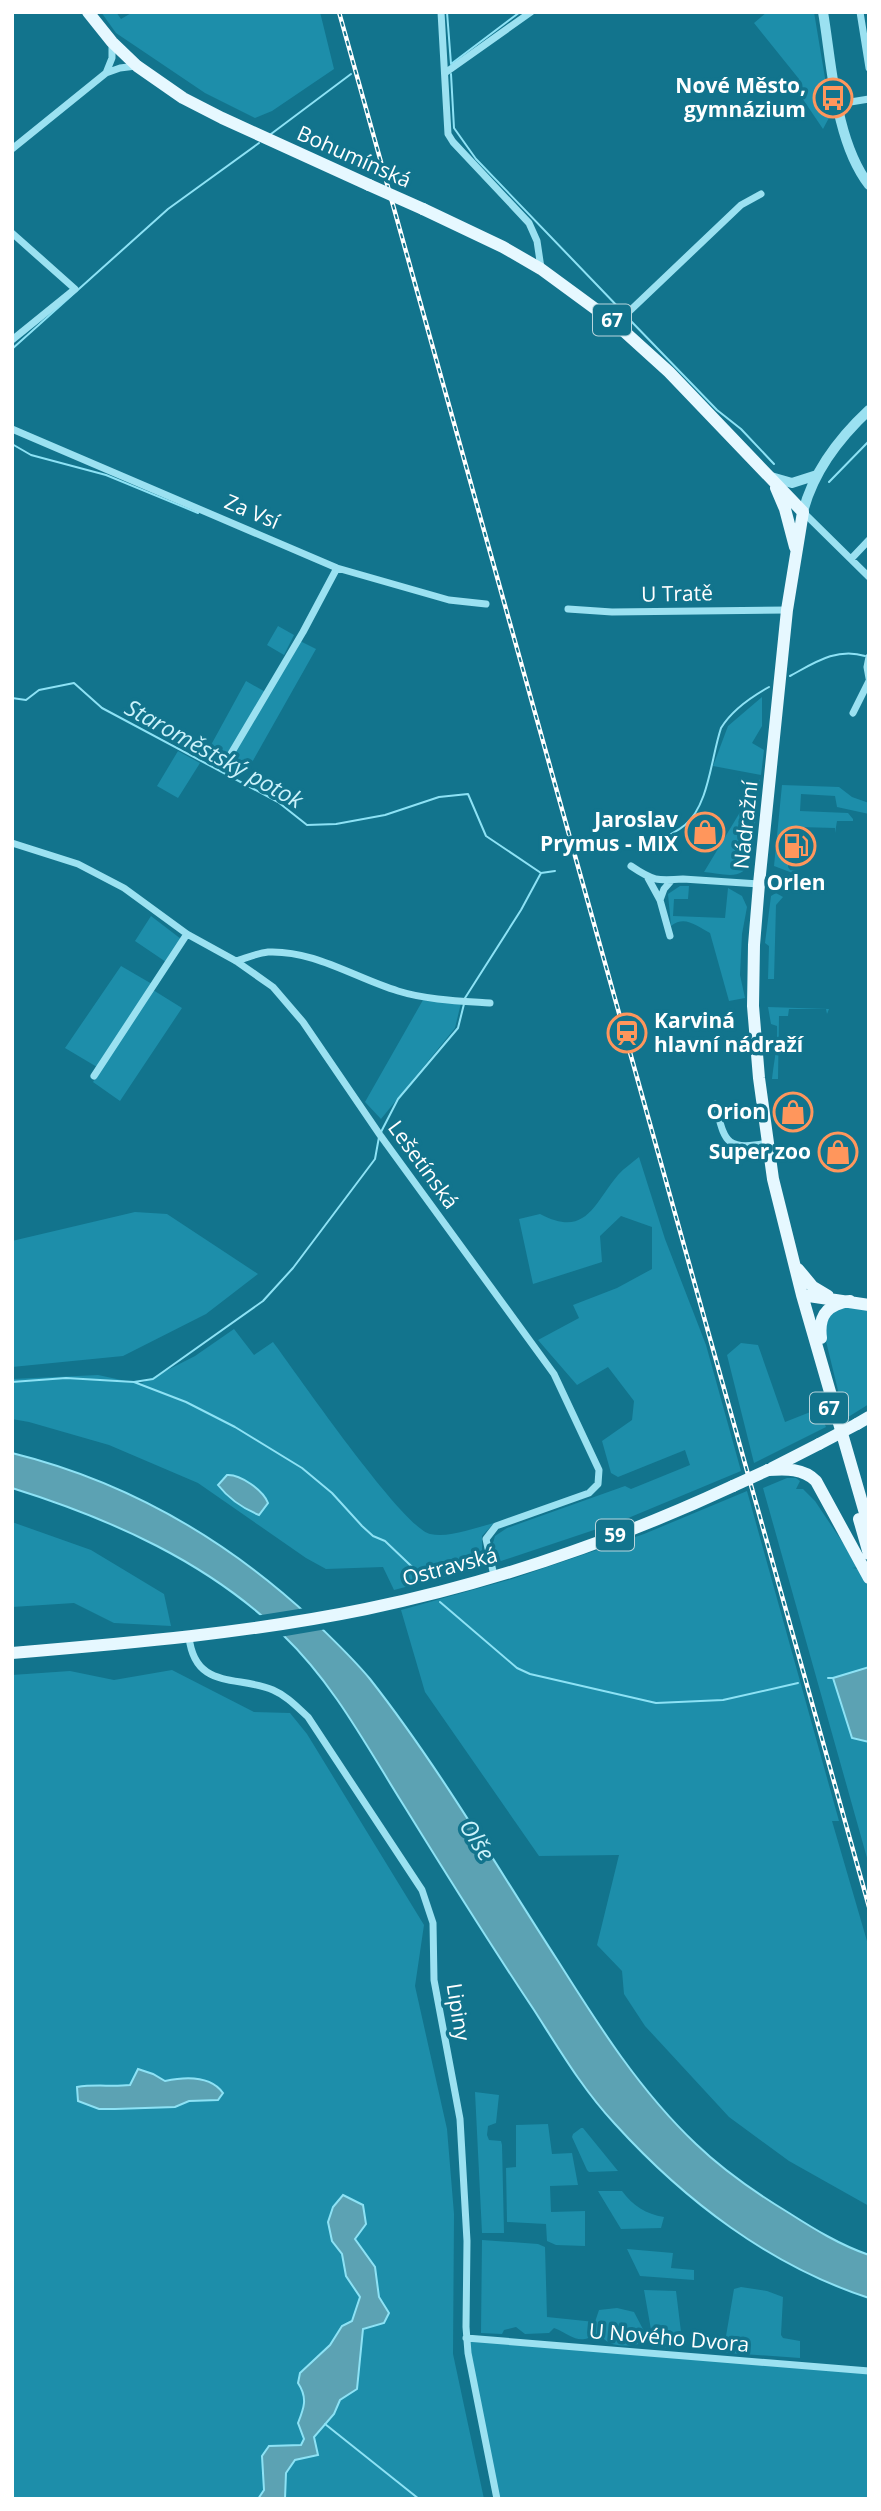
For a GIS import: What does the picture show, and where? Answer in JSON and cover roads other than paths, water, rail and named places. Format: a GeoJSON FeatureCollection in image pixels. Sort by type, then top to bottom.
{"type":"FeatureCollection","features":[{"type":"Feature","properties":{"kind":"main road","name":"Bohumínská"},"geometry":{"type":"LineString","coordinates":[[88,12],[112,42],[137,66],[196,105],[503,247],[541,269],[617,324],[652,355],[803,512]]}},
{"type":"Feature","properties":{"kind":"main road"},"geometry":{"type":"LineString","coordinates":[[771,479],[785,509],[796,549]]}},
{"type":"Feature","properties":{"kind":"main road","name":"Nádražní"},"geometry":{"type":"LineString","coordinates":[[803,512],[787,610],[759,884],[753,1006],[766,1143],[793,1261],[866,1522]]}},
{"type":"Feature","properties":{"kind":"main road","name":"67"},"geometry":{"type":"LineString","coordinates":[[793,1261],[817,1291],[844,1300]]}},
{"type":"Feature","properties":{"kind":"main road","name":"67"},"geometry":{"type":"LineString","coordinates":[[869,1305],[802,1295],[803,1311],[866,1522],[869,1555]]}},
{"type":"Feature","properties":{"kind":"main road"},"geometry":{"type":"LineString","coordinates":[[824,1367],[820,1330],[822,1317],[832,1306],[844,1300]]}},
{"type":"Feature","properties":{"kind":"main road","name":"Ostravská"},"geometry":{"type":"LineString","coordinates":[[12,1653],[225,1633],[358,1610],[494,1576],[636,1528],[768,1470],[863,1421]]}},
{"type":"Feature","properties":{"kind":"main road"},"geometry":{"type":"LineString","coordinates":[[768,1470],[803,1472],[816,1481],[869,1578]]}},
{"type":"Feature","properties":{"kind":"street"},"geometry":{"type":"LineString","coordinates":[[441,12],[448,134],[529,223],[537,241],[541,269]]}},
{"type":"Feature","properties":{"kind":"street"},"geometry":{"type":"LineString","coordinates":[[446,73],[531,12]]}},
{"type":"Feature","properties":{"kind":"street"},"geometry":{"type":"LineString","coordinates":[[823,12],[846,139],[860,173],[869,185]]}},
{"type":"Feature","properties":{"kind":"street"},"geometry":{"type":"LineString","coordinates":[[860,12],[865,26],[869,67]]}},
{"type":"Feature","properties":{"kind":"street"},"geometry":{"type":"LineString","coordinates":[[106,73],[112,58],[112,42]]}},
{"type":"Feature","properties":{"kind":"street"},"geometry":{"type":"LineString","coordinates":[[12,149],[106,73],[137,66]]}},
{"type":"Feature","properties":{"kind":"street"},"geometry":{"type":"LineString","coordinates":[[838,104],[869,99]]}},
{"type":"Feature","properties":{"kind":"street"},"geometry":{"type":"LineString","coordinates":[[617,324],[741,205],[761,194]]}},
{"type":"Feature","properties":{"kind":"street"},"geometry":{"type":"LineString","coordinates":[[12,233],[75,289],[12,340]]}},
{"type":"Feature","properties":{"kind":"street"},"geometry":{"type":"LineString","coordinates":[[869,410],[846,434],[817,475],[803,512],[869,577]]}},
{"type":"Feature","properties":{"kind":"street","name":"Za Vsí"},"geometry":{"type":"LineString","coordinates":[[12,429],[337,568],[449,600],[486,604]]}},
{"type":"Feature","properties":{"kind":"street"},"geometry":{"type":"LineString","coordinates":[[771,479],[792,483],[817,475]]}},
{"type":"Feature","properties":{"kind":"street"},"geometry":{"type":"LineString","coordinates":[[851,559],[869,540]]}},
{"type":"Feature","properties":{"kind":"street"},"geometry":{"type":"LineString","coordinates":[[229,757],[303,632],[337,568]]}},
{"type":"Feature","properties":{"kind":"street","name":"U Tratě"},"geometry":{"type":"LineString","coordinates":[[568,609],[612,612],[787,610]]}},
{"type":"Feature","properties":{"kind":"street"},"geometry":{"type":"LineString","coordinates":[[853,713],[869,680],[868,663]]}},
{"type":"Feature","properties":{"kind":"street","name":"Lešetínská"},"geometry":{"type":"LineString","coordinates":[[12,842],[78,864],[124,888],[187,934],[236,961],[273,987],[303,1022],[380,1135],[554,1374],[599,1470],[598,1484],[589,1493],[496,1526],[488,1534],[486,1546],[494,1576]]}},
{"type":"Feature","properties":{"kind":"street"},"geometry":{"type":"LineString","coordinates":[[631,866],[648,878],[660,900],[670,936]]}},
{"type":"Feature","properties":{"kind":"street"},"geometry":{"type":"LineString","coordinates":[[648,878],[759,884]]}},
{"type":"Feature","properties":{"kind":"street"},"geometry":{"type":"LineString","coordinates":[[660,900],[664,888],[671,881]]}},
{"type":"Feature","properties":{"kind":"street"},"geometry":{"type":"LineString","coordinates":[[94,1076],[187,934]]}},
{"type":"Feature","properties":{"kind":"street"},"geometry":{"type":"LineString","coordinates":[[236,961],[266,952],[289,953],[324,961],[399,991],[438,999],[490,1003]]}},
{"type":"Feature","properties":{"kind":"street"},"geometry":{"type":"LineString","coordinates":[[715,1104],[723,1133],[729,1141],[742,1147],[766,1143]]}},
{"type":"Feature","properties":{"kind":"street","name":"Lipiny"},"geometry":{"type":"LineString","coordinates":[[189,1637],[191,1649],[202,1669],[218,1678],[274,1690],[284,1695],[308,1717],[425,1898],[435,1937],[434,1980],[460,2119],[467,2241],[466,2338],[497,2499]]}},
{"type":"Feature","properties":{"kind":"street","name":"U Nového Dvora"},"geometry":{"type":"LineString","coordinates":[[466,2338],[869,2371]]}},
{"type":"Feature","properties":{"kind":"water","name":"Olše"},"geometry":{"type":"Polygon","coordinates":[[[12,1453],[94,1479],[172,1516],[209,1538],[278,1589],[334,1640],[370,1679],[420,1747],[573,1985],[639,2080],[696,2144],[741,2181],[818,2231],[869,2255],[869,2298],[797,2268],[731,2228],[670,2179],[603,2111],[572,2069],[501,1960],[350,1718],[319,1675],[283,1635],[223,1586],[156,1546],[86,1514],[12,1488],[12,1453]]]}},
{"type":"Feature","properties":{"kind":"water"},"geometry":{"type":"Polygon","coordinates":[[[227,1475],[244,1480],[265,1498],[268,1503],[259,1515],[236,1503],[218,1485],[227,1475]]]}},
{"type":"Feature","properties":{"kind":"water"},"geometry":{"type":"Polygon","coordinates":[[[869,1667],[869,1742],[852,1738],[833,1678],[869,1667]]]}},
{"type":"Feature","properties":{"kind":"water"},"geometry":{"type":"Polygon","coordinates":[[[138,2069],[165,2081],[188,2078],[204,2080],[218,2087],[223,2093],[218,2100],[189,2101],[175,2107],[99,2109],[78,2101],[77,2087],[130,2085],[138,2069]]]}},
{"type":"Feature","properties":{"kind":"water"},"geometry":{"type":"Polygon","coordinates":[[[343,2195],[363,2205],[366,2224],[355,2239],[375,2267],[379,2297],[389,2313],[384,2323],[363,2329],[357,2389],[340,2400],[334,2414],[314,2437],[318,2455],[295,2460],[286,2473],[285,2499],[258,2499],[264,2490],[262,2456],[269,2446],[301,2445],[304,2439],[298,2423],[304,2403],[298,2383],[300,2373],[330,2345],[342,2326],[352,2321],[360,2297],[346,2276],[342,2254],[332,2241],[328,2222],[333,2207],[343,2195]]]}},
{"type":"Feature","properties":{"kind":"waterway"},"geometry":{"type":"LineString","coordinates":[[447,12],[451,64]]}},
{"type":"Feature","properties":{"kind":"waterway"},"geometry":{"type":"LineString","coordinates":[[451,64],[520,12]]}},
{"type":"Feature","properties":{"kind":"waterway"},"geometry":{"type":"LineString","coordinates":[[271,134],[351,74]]}},
{"type":"Feature","properties":{"kind":"waterway"},"geometry":{"type":"LineString","coordinates":[[451,74],[454,128],[476,159],[621,310]]}},
{"type":"Feature","properties":{"kind":"waterway"},"geometry":{"type":"LineString","coordinates":[[12,349],[168,209],[259,143]]}},
{"type":"Feature","properties":{"kind":"waterway"},"geometry":{"type":"LineString","coordinates":[[628,318],[717,410],[741,429],[774,464]]}},
{"type":"Feature","properties":{"kind":"waterway"},"geometry":{"type":"LineString","coordinates":[[829,482],[869,441]]}},
{"type":"Feature","properties":{"kind":"waterway"},"geometry":{"type":"LineString","coordinates":[[12,444],[31,455],[106,475],[198,513]]}},
{"type":"Feature","properties":{"kind":"waterway"},"geometry":{"type":"LineString","coordinates":[[790,676],[835,655],[865,656]]}},
{"type":"Feature","properties":{"kind":"waterway","name":"Staroměstský potok"},"geometry":{"type":"LineString","coordinates":[[12,698],[26,700],[39,690],[74,683],[102,708],[278,802],[307,825],[336,824],[385,815],[439,797],[468,794],[486,836],[541,873],[555,871]]}},
{"type":"Feature","properties":{"kind":"waterway"},"geometry":{"type":"LineString","coordinates":[[640,848],[675,832],[693,816],[704,793],[721,728],[742,704],[769,687]]}},
{"type":"Feature","properties":{"kind":"waterway","name":"Staroměstský potok"},"geometry":{"type":"LineString","coordinates":[[465,998],[521,910],[541,873]]}},
{"type":"Feature","properties":{"kind":"waterway","name":"Staroměstský potok"},"geometry":{"type":"LineString","coordinates":[[381,1132],[398,1099],[458,1028],[464,1004]]}},
{"type":"Feature","properties":{"kind":"waterway","name":"Staroměstský potok"},"geometry":{"type":"LineString","coordinates":[[134,1382],[153,1379],[263,1301],[293,1268],[375,1159],[379,1137]]}},
{"type":"Feature","properties":{"kind":"waterway"},"geometry":{"type":"LineString","coordinates":[[12,1382],[66,1378],[134,1382],[186,1402],[235,1427],[302,1468],[332,1493],[373,1536],[385,1541],[428,1582]]}},
{"type":"Feature","properties":{"kind":"waterway"},"geometry":{"type":"LineString","coordinates":[[440,1602],[517,1668],[530,1674],[656,1703],[723,1700],[798,1683]]}},
{"type":"Feature","properties":{"kind":"waterway"},"geometry":{"type":"LineString","coordinates":[[828,1678],[833,1678]]}},
{"type":"Feature","properties":{"kind":"waterway"},"geometry":{"type":"LineString","coordinates":[[325,2424],[419,2499]]}},
{"type":"Feature","properties":{"kind":"railway"},"geometry":{"type":"LineString","coordinates":[[339,12],[869,1907]]}},
{"type":"Feature","properties":{"kind":"place","name":"Nové Město, gymnázium"},"geometry":{"type":"Point","coordinates":[833,98]}},
{"type":"Feature","properties":{"kind":"place","name":"Jaroslav Prymus - MIX"},"geometry":{"type":"Point","coordinates":[705,832]}},
{"type":"Feature","properties":{"kind":"place","name":"Orlen"},"geometry":{"type":"Point","coordinates":[796,846]}},
{"type":"Feature","properties":{"kind":"place","name":"Karviná hlavní nádraží"},"geometry":{"type":"Point","coordinates":[627,1033]}},
{"type":"Feature","properties":{"kind":"place","name":"Orion"},"geometry":{"type":"Point","coordinates":[793,1112]}},
{"type":"Feature","properties":{"kind":"place","name":"Super zoo"},"geometry":{"type":"Point","coordinates":[838,1152]}}]}
